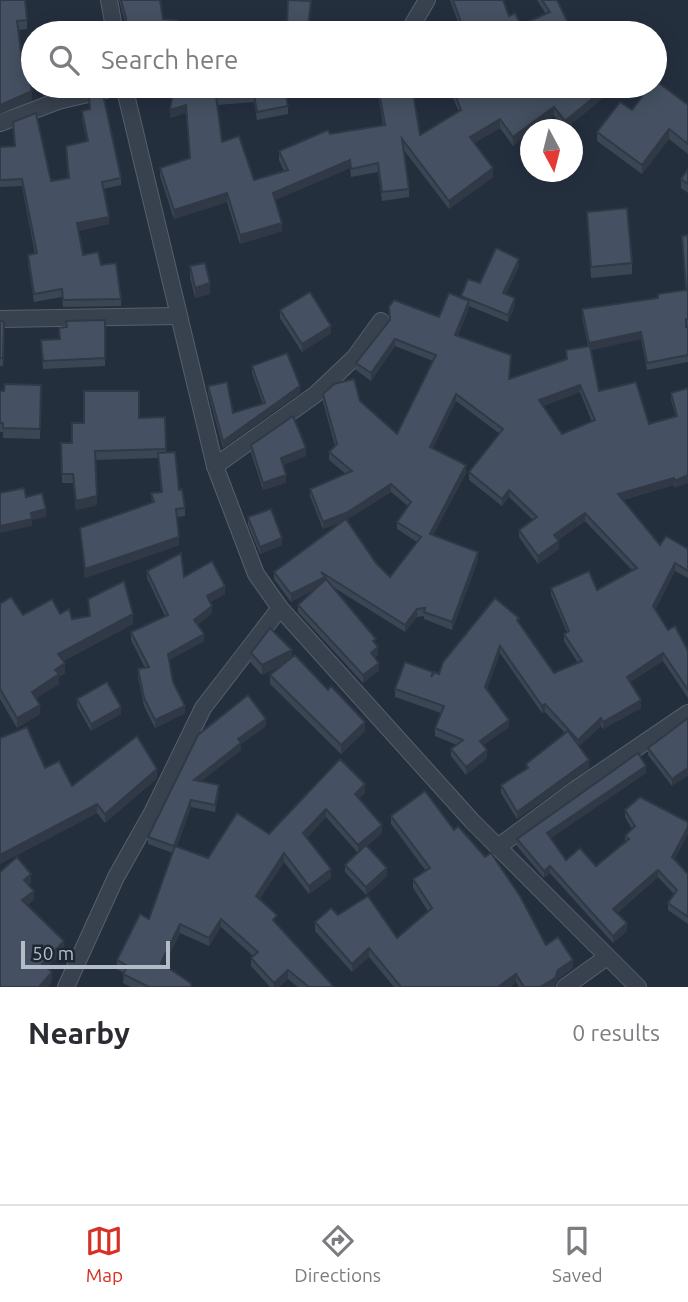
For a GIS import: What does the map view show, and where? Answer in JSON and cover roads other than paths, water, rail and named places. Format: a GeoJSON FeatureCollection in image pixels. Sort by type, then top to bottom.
{"type":"FeatureCollection","features":[{"type":"Feature","properties":{"kind":"street"},"geometry":{"type":"LineString","coordinates":[[109,0],[113,21]]}},
{"type":"Feature","properties":{"kind":"street"},"geometry":{"type":"LineString","coordinates":[[414,21],[426,0]]}},
{"type":"Feature","properties":{"kind":"street"},"geometry":{"type":"LineString","coordinates":[[0,123],[71,98]]}},
{"type":"Feature","properties":{"kind":"street"},"geometry":{"type":"LineString","coordinates":[[126,98],[215,466],[256,574],[279,608],[498,847],[638,987]]}},
{"type":"Feature","properties":{"kind":"street"},"geometry":{"type":"LineString","coordinates":[[0,319],[177,316]]}},
{"type":"Feature","properties":{"kind":"street"},"geometry":{"type":"LineString","coordinates":[[215,466],[316,394],[355,357],[381,321]]}},
{"type":"Feature","properties":{"kind":"street"},"geometry":{"type":"LineString","coordinates":[[66,987],[116,877],[152,813],[203,708],[279,608]]}},
{"type":"Feature","properties":{"kind":"street"},"geometry":{"type":"LineString","coordinates":[[498,847],[576,789],[688,713]]}},
{"type":"Feature","properties":{"kind":"street"},"geometry":{"type":"LineString","coordinates":[[565,987],[607,957]]}}]}
